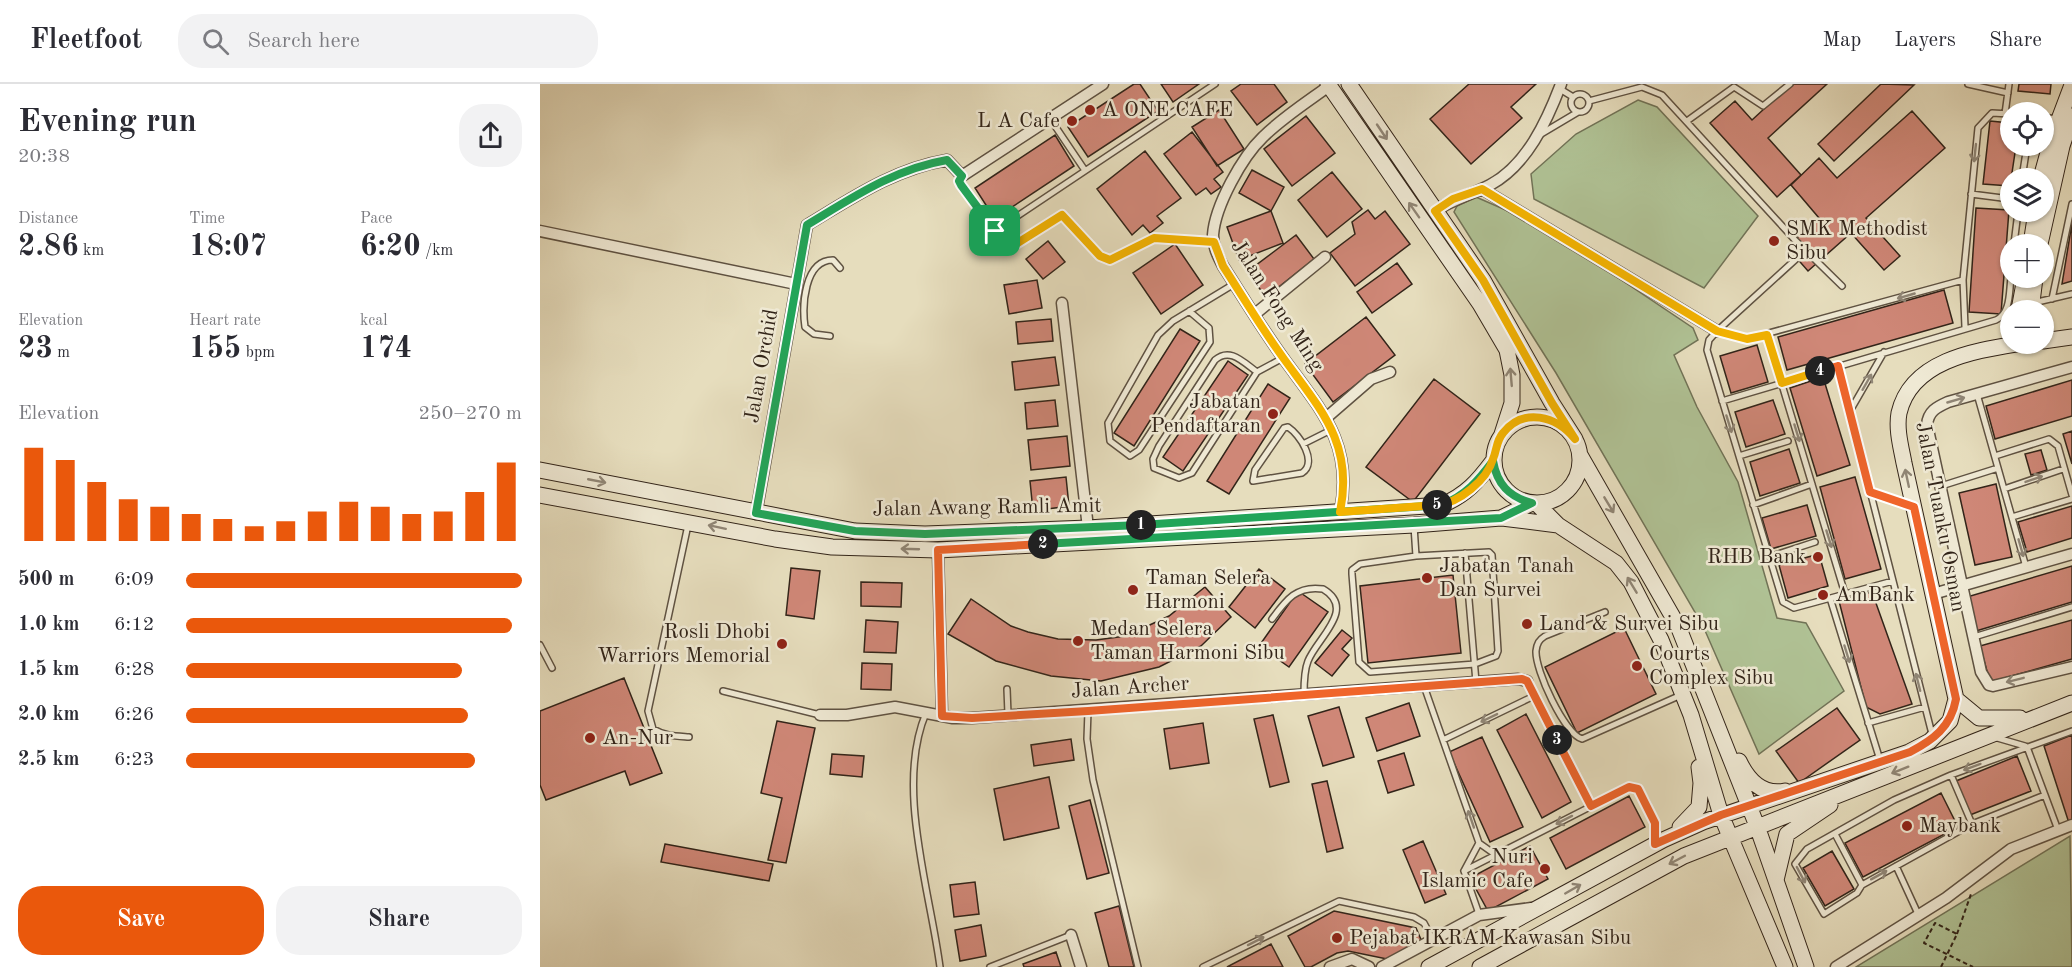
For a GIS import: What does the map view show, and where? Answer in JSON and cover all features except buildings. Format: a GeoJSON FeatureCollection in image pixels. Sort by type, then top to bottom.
{"type":"FeatureCollection","features":[{"type":"Feature","properties":{"kind":"main road"},"geometry":{"type":"LineString","coordinates":[[1350,84],[1483,280],[1552,403],[1575,439],[1580,455],[1666,604],[1744,772],[1754,784],[1765,790],[1779,792],[1814,784]]}},
{"type":"Feature","properties":{"kind":"main road"},"geometry":{"type":"LineString","coordinates":[[1328,85],[1480,304],[1507,350],[1512,375],[1512,404],[1502,434],[1495,446],[1493,461],[1495,473],[1505,489],[1520,500],[1534,503],[1560,497],[1569,489],[1579,467],[1580,455]]}},
{"type":"Feature","properties":{"kind":"main road"},"geometry":{"type":"LineString","coordinates":[[2046,168],[2072,85]]}},
{"type":"Feature","properties":{"kind":"main road"},"geometry":{"type":"LineString","coordinates":[[2054,175],[2067,147],[2063,118]]}},
{"type":"Feature","properties":{"kind":"main road"},"geometry":{"type":"LineString","coordinates":[[2042,234],[2057,168]]}},
{"type":"Feature","properties":{"kind":"main road"},"geometry":{"type":"LineString","coordinates":[[2054,339],[2072,337]]}},
{"type":"Feature","properties":{"kind":"main road","name":"Jalan Tuanku Osman"},"geometry":{"type":"LineString","coordinates":[[1956,699],[1898,428],[1899,412],[1914,386],[1930,370],[1952,357],[2000,347]]}},
{"type":"Feature","properties":{"kind":"main road"},"geometry":{"type":"LineString","coordinates":[[1502,434],[1519,421],[1540,417],[1554,420],[1566,428],[1575,439]]}},
{"type":"Feature","properties":{"kind":"main road","name":"Jalan Awang Ramli Amit"},"geometry":{"type":"LineString","coordinates":[[540,471],[855,531],[925,534],[1088,528],[1442,505],[1461,497],[1479,480],[1493,461]]}},
{"type":"Feature","properties":{"kind":"main road","name":"Jalan Awang Ramli Amit"},"geometry":{"type":"LineString","coordinates":[[540,495],[831,547],[938,550],[1414,525],[1501,518],[1534,503]]}},
{"type":"Feature","properties":{"kind":"main road"},"geometry":{"type":"LineString","coordinates":[[1534,503],[1558,525],[1616,563],[1631,582],[1661,640],[1683,694],[1721,815],[1785,967]]}},
{"type":"Feature","properties":{"kind":"main road"},"geometry":{"type":"LineString","coordinates":[[1501,518],[1558,525]]}},
{"type":"Feature","properties":{"kind":"main road"},"geometry":{"type":"LineString","coordinates":[[1695,669],[1750,807],[1806,967]]}},
{"type":"Feature","properties":{"kind":"main road"},"geometry":{"type":"LineString","coordinates":[[1429,967],[1659,842],[1721,815],[1910,752],[1933,739],[1950,721],[1956,699],[1979,718],[2032,717]]}},
{"type":"Feature","properties":{"kind":"main road"},"geometry":{"type":"LineString","coordinates":[[1480,967],[1684,856],[2072,703]]}},
{"type":"Feature","properties":{"kind":"main road"},"geometry":{"type":"LineString","coordinates":[[1659,842],[1696,813],[1701,802],[1701,783],[1691,715]]}},
{"type":"Feature","properties":{"kind":"main road"},"geometry":{"type":"LineString","coordinates":[[1775,880],[1784,842],[1792,829],[1871,781]]}},
{"type":"Feature","properties":{"kind":"street"},"geometry":{"type":"LineString","coordinates":[[962,176],[1103,84]]}},
{"type":"Feature","properties":{"kind":"street","name":"Jalan Fong Ming"},"geometry":{"type":"LineString","coordinates":[[1328,85],[1263,137],[1245,159],[1232,182],[1216,222],[1214,242],[1223,266],[1333,429],[1343,463],[1345,490],[1340,512]]}},
{"type":"Feature","properties":{"kind":"street"},"geometry":{"type":"LineString","coordinates":[[1435,211],[1453,199],[1482,189],[1510,169],[1537,136],[1549,116],[1560,86]]}},
{"type":"Feature","properties":{"kind":"street","name":"Jalan Orchid"},"geometry":{"type":"LineString","coordinates":[[756,513],[801,286],[807,225],[884,179],[919,165],[947,160],[962,176]]}},
{"type":"Feature","properties":{"kind":"street"},"geometry":{"type":"LineString","coordinates":[[1482,189],[1717,331]]}},
{"type":"Feature","properties":{"kind":"street"},"geometry":{"type":"LineString","coordinates":[[540,231],[801,286]]}},
{"type":"Feature","properties":{"kind":"street"},"geometry":{"type":"LineString","coordinates":[[1255,314],[1325,257]]}},
{"type":"Feature","properties":{"kind":"street"},"geometry":{"type":"LineString","coordinates":[[1062,303],[1088,528]]}},
{"type":"Feature","properties":{"kind":"street"},"geometry":{"type":"LineString","coordinates":[[2072,367],[1934,408],[1927,419],[1927,429],[1981,672],[1989,685],[2072,667]]}},
{"type":"Feature","properties":{"kind":"street"},"geometry":{"type":"LineString","coordinates":[[1326,418],[1371,379],[1390,372]]}},
{"type":"Feature","properties":{"kind":"street"},"geometry":{"type":"LineString","coordinates":[[938,550],[942,716]]}},
{"type":"Feature","properties":{"kind":"street"},"geometry":{"type":"LineString","coordinates":[[1933,594],[2072,554]]}},
{"type":"Feature","properties":{"kind":"street","name":"Jalan Archer"},"geometry":{"type":"LineString","coordinates":[[820,715],[847,716],[895,707],[942,716],[972,718],[1518,679],[1527,681]]}},
{"type":"Feature","properties":{"kind":"street"},"geometry":{"type":"LineString","coordinates":[[1836,967],[1918,916],[2011,849],[2072,825]]}},
{"type":"Feature","properties":{"kind":"street"},"geometry":{"type":"LineString","coordinates":[[1382,967],[1479,915],[1542,907]]}},
{"type":"Feature","properties":{"kind":"street"},"geometry":{"type":"LineString","coordinates":[[1479,915],[1485,937]]}},
{"type":"Feature","properties":{"kind":"street"},"geometry":{"type":"LineString","coordinates":[[1071,935],[1082,967]]}},
{"type":"Feature","properties":{"kind":"street"},"geometry":{"type":"LineString","coordinates":[[1330,967],[1352,959],[1369,967]]}},
{"type":"Feature","properties":{"kind":"lane"},"geometry":{"type":"LineString","coordinates":[[995,231],[1084,169],[1215,84]]}},
{"type":"Feature","properties":{"kind":"lane"},"geometry":{"type":"LineString","coordinates":[[1687,121],[1734,87],[1763,106],[1790,84]]}},
{"type":"Feature","properties":{"kind":"lane"},"geometry":{"type":"LineString","coordinates":[[1968,84],[2008,93]]}},
{"type":"Feature","properties":{"kind":"lane"},"geometry":{"type":"LineString","coordinates":[[2008,102],[2009,84]]}},
{"type":"Feature","properties":{"kind":"lane"},"geometry":{"type":"LineString","coordinates":[[1589,101],[1642,85],[1662,95],[1842,286]]}},
{"type":"Feature","properties":{"kind":"lane"},"geometry":{"type":"LineString","coordinates":[[1560,86],[1573,97]]}},
{"type":"Feature","properties":{"kind":"lane"},"geometry":{"type":"LineString","coordinates":[[1573,97],[1581,94],[1589,101]]}},
{"type":"Feature","properties":{"kind":"lane"},"geometry":{"type":"LineString","coordinates":[[1573,97],[1571,106],[1578,112]]}},
{"type":"Feature","properties":{"kind":"lane"},"geometry":{"type":"LineString","coordinates":[[1537,136],[1587,109],[1589,101]]}},
{"type":"Feature","properties":{"kind":"lane"},"geometry":{"type":"LineString","coordinates":[[1965,327],[1963,280],[1978,128],[1992,113],[2000,114]]}},
{"type":"Feature","properties":{"kind":"lane"},"geometry":{"type":"LineString","coordinates":[[1051,120],[1084,169]]}},
{"type":"Feature","properties":{"kind":"lane"},"geometry":{"type":"LineString","coordinates":[[962,176],[959,181],[961,185],[1007,245],[1013,246],[1062,215],[1100,256],[1110,260],[1154,238],[1214,242]]}},
{"type":"Feature","properties":{"kind":"lane"},"geometry":{"type":"LineString","coordinates":[[1971,194],[2000,198]]}},
{"type":"Feature","properties":{"kind":"lane"},"geometry":{"type":"LineString","coordinates":[[2072,204],[2052,299],[2072,294]]}},
{"type":"Feature","properties":{"kind":"lane"},"geometry":{"type":"LineString","coordinates":[[1806,250],[1717,331],[1709,340],[1707,350],[1781,596],[1787,606],[1794,608],[1893,581]]}},
{"type":"Feature","properties":{"kind":"lane"},"geometry":{"type":"LineString","coordinates":[[830,336],[814,334],[805,327],[801,286],[810,274],[825,261],[833,260],[840,268]]}},
{"type":"Feature","properties":{"kind":"lane"},"geometry":{"type":"LineString","coordinates":[[1717,331],[1747,339],[1767,335],[1963,280]]}},
{"type":"Feature","properties":{"kind":"lane"},"geometry":{"type":"LineString","coordinates":[[1189,311],[1209,328],[1209,342],[1139,450],[1130,456],[1110,441],[1108,423],[1158,334],[1189,311],[1235,284]]}},
{"type":"Feature","properties":{"kind":"lane"},"geometry":{"type":"LineString","coordinates":[[1722,401],[2001,318],[2007,305],[2010,288]]}},
{"type":"Feature","properties":{"kind":"lane"},"geometry":{"type":"LineString","coordinates":[[1767,335],[1845,594]]}},
{"type":"Feature","properties":{"kind":"lane"},"geometry":{"type":"LineString","coordinates":[[1850,411],[1884,352]]}},
{"type":"Feature","properties":{"kind":"lane"},"geometry":{"type":"LineString","coordinates":[[1257,372],[1232,354],[1222,354],[1215,360],[1159,446],[1153,459],[1154,468],[1179,478],[1192,473],[1257,372],[1283,358]]}},
{"type":"Feature","properties":{"kind":"lane"},"geometry":{"type":"LineString","coordinates":[[1838,366],[1933,739]]}},
{"type":"Feature","properties":{"kind":"lane"},"geometry":{"type":"LineString","coordinates":[[1977,394],[2026,567]]}},
{"type":"Feature","properties":{"kind":"lane"},"geometry":{"type":"LineString","coordinates":[[1284,428],[1293,430],[1303,444],[1308,465],[1302,473],[1258,482],[1252,479],[1255,470],[1284,428]]}},
{"type":"Feature","properties":{"kind":"lane"},"geometry":{"type":"LineString","coordinates":[[1303,444],[1333,429]]}},
{"type":"Feature","properties":{"kind":"lane"},"geometry":{"type":"LineString","coordinates":[[1995,456],[2049,439],[2058,446],[2072,497],[2012,517]]}},
{"type":"Feature","properties":{"kind":"lane"},"geometry":{"type":"LineString","coordinates":[[1738,456],[1788,441]]}},
{"type":"Feature","properties":{"kind":"lane"},"geometry":{"type":"LineString","coordinates":[[1941,486],[1998,468]]}},
{"type":"Feature","properties":{"kind":"lane"},"geometry":{"type":"LineString","coordinates":[[2004,489],[2063,469]]}},
{"type":"Feature","properties":{"kind":"lane"},"geometry":{"type":"LineString","coordinates":[[1753,505],[1812,484]]}},
{"type":"Feature","properties":{"kind":"lane"},"geometry":{"type":"LineString","coordinates":[[1870,492],[1914,507]]}},
{"type":"Feature","properties":{"kind":"lane"},"geometry":{"type":"LineString","coordinates":[[689,521],[648,711],[653,729],[667,736],[689,737]]}},
{"type":"Feature","properties":{"kind":"lane"},"geometry":{"type":"LineString","coordinates":[[1414,525],[1416,556]]}},
{"type":"Feature","properties":{"kind":"lane"},"geometry":{"type":"LineString","coordinates":[[1769,556],[1815,542]]}},
{"type":"Feature","properties":{"kind":"lane"},"geometry":{"type":"LineString","coordinates":[[1489,552],[1492,555],[1498,651],[1496,656],[1475,664],[1370,672],[1359,662],[1352,570],[1360,564],[1416,556],[1465,553],[1489,552]]}},
{"type":"Feature","properties":{"kind":"lane"},"geometry":{"type":"LineString","coordinates":[[1465,553],[1476,682]]}},
{"type":"Feature","properties":{"kind":"lane"},"geometry":{"type":"LineString","coordinates":[[1272,619],[1295,592],[1303,589],[1323,589],[1334,599],[1337,606],[1334,621],[1307,662],[1304,695]]}},
{"type":"Feature","properties":{"kind":"lane"},"geometry":{"type":"LineString","coordinates":[[1830,598],[1880,762]]}},
{"type":"Feature","properties":{"kind":"lane"},"geometry":{"type":"LineString","coordinates":[[1974,637],[2072,608]]}},
{"type":"Feature","properties":{"kind":"lane"},"geometry":{"type":"LineString","coordinates":[[1605,612],[1545,636],[1538,641],[1536,653],[1539,667],[1571,733],[1582,739],[1683,694]]}},
{"type":"Feature","properties":{"kind":"lane"},"geometry":{"type":"LineString","coordinates":[[540,645],[552,668]]}},
{"type":"Feature","properties":{"kind":"lane","name":"Jalan Archer"},"geometry":{"type":"LineString","coordinates":[[1527,681],[1591,806]]}},
{"type":"Feature","properties":{"kind":"lane"},"geometry":{"type":"LineString","coordinates":[[1424,686],[1479,843],[1497,855]]}},
{"type":"Feature","properties":{"kind":"lane"},"geometry":{"type":"LineString","coordinates":[[1007,689],[1008,714]]}},
{"type":"Feature","properties":{"kind":"lane","name":"Jalan Archer"},"geometry":{"type":"LineString","coordinates":[[723,691],[820,715]]}},
{"type":"Feature","properties":{"kind":"lane"},"geometry":{"type":"LineString","coordinates":[[1443,740],[1534,696]]}},
{"type":"Feature","properties":{"kind":"lane"},"geometry":{"type":"LineString","coordinates":[[1868,723],[1925,707]]}},
{"type":"Feature","properties":{"kind":"lane"},"geometry":{"type":"LineString","coordinates":[[1088,711],[1087,739],[1093,780],[1138,967]]}},
{"type":"Feature","properties":{"kind":"lane"},"geometry":{"type":"LineString","coordinates":[[926,713],[917,733],[916,820],[920,859],[934,919],[939,967]]}},
{"type":"Feature","properties":{"kind":"lane"},"geometry":{"type":"LineString","coordinates":[[2045,795],[1972,824],[1862,885],[1857,893],[1824,914],[1798,872],[1796,864],[1799,857],[1808,849],[1894,800],[1951,775],[2072,731]]}},
{"type":"Feature","properties":{"kind":"lane"},"geometry":{"type":"LineString","coordinates":[[1987,735],[2027,747]]}},
{"type":"Feature","properties":{"kind":"lane"},"geometry":{"type":"LineString","coordinates":[[2027,747],[2058,830]]}},
{"type":"Feature","properties":{"kind":"lane"},"geometry":{"type":"LineString","coordinates":[[1951,775],[1972,824]]}},
{"type":"Feature","properties":{"kind":"lane"},"geometry":{"type":"LineString","coordinates":[[1464,872],[1591,806],[1635,786],[1641,792],[1655,823],[1659,842]]}},
{"type":"Feature","properties":{"kind":"lane"},"geometry":{"type":"LineString","coordinates":[[1835,834],[1862,885]]}},
{"type":"Feature","properties":{"kind":"lane"},"geometry":{"type":"LineString","coordinates":[[1479,843],[1464,872],[1479,915]]}},
{"type":"Feature","properties":{"kind":"lane"},"geometry":{"type":"LineString","coordinates":[[1896,866],[1918,916]]}},
{"type":"Feature","properties":{"kind":"lane"},"geometry":{"type":"LineString","coordinates":[[1203,967],[1339,901],[1414,917],[1424,923],[1433,939]]}},
{"type":"Feature","properties":{"kind":"lane"},"geometry":{"type":"LineString","coordinates":[[990,967],[1071,935]]}},
{"type":"Feature","properties":{"kind":"lane"},"geometry":{"type":"LineString","coordinates":[[1011,958],[1014,967]]}},
{"type":"Feature","properties":{"kind":"path"},"geometry":{"type":"LineString","coordinates":[[1941,967],[1957,934],[1977,874]]}},
{"type":"Feature","properties":{"kind":"path"},"geometry":{"type":"LineString","coordinates":[[1957,934],[1935,923],[1924,943],[1973,967]]}},
{"type":"Feature","properties":{"kind":"green space"},"geometry":{"type":"Polygon","coordinates":[[[1638,100],[1657,107],[1758,216],[1704,288],[1534,199],[1531,174],[1576,134],[1638,100]]]}},
{"type":"Feature","properties":{"kind":"green space"},"geometry":{"type":"Polygon","coordinates":[[[1476,197],[1517,215],[1596,263],[1693,328],[1698,340],[1674,355],[1697,407],[1738,482],[1777,618],[1806,623],[1844,691],[1759,754],[1703,626],[1556,373],[1454,212],[1457,206],[1476,197]]]}},
{"type":"Feature","properties":{"kind":"green space"},"geometry":{"type":"Polygon","coordinates":[[[2070,836],[2072,967],[1856,967],[2070,836]]]}},
{"type":"Feature","properties":{"kind":"place","name":"A ONE CAFE"},"geometry":{"type":"Point","coordinates":[1090,110]}},
{"type":"Feature","properties":{"kind":"place","name":"L A Cafe"},"geometry":{"type":"Point","coordinates":[1072,121]}},
{"type":"Feature","properties":{"kind":"place","name":"SMK Methodist Sibu"},"geometry":{"type":"Point","coordinates":[1774,241]}},
{"type":"Feature","properties":{"kind":"place","name":"Jabatan Pendaftaran"},"geometry":{"type":"Point","coordinates":[1273,414]}},
{"type":"Feature","properties":{"kind":"place","name":"RHB Bank"},"geometry":{"type":"Point","coordinates":[1818,557]}},
{"type":"Feature","properties":{"kind":"place","name":"Jabatan Tanah Dan Survei"},"geometry":{"type":"Point","coordinates":[1427,578]}},
{"type":"Feature","properties":{"kind":"place","name":"Taman Selera Harmoni"},"geometry":{"type":"Point","coordinates":[1133,590]}},
{"type":"Feature","properties":{"kind":"place","name":"AmBank"},"geometry":{"type":"Point","coordinates":[1823,595]}},
{"type":"Feature","properties":{"kind":"place","name":"Land & Survei Sibu"},"geometry":{"type":"Point","coordinates":[1527,624]}},
{"type":"Feature","properties":{"kind":"place","name":"Medan Selera Taman Harmoni Sibu"},"geometry":{"type":"Point","coordinates":[1078,641]}},
{"type":"Feature","properties":{"kind":"place","name":"Rosli Dhobi Warriors Memorial"},"geometry":{"type":"Point","coordinates":[782,644]}},
{"type":"Feature","properties":{"kind":"place","name":"Courts Complex Sibu"},"geometry":{"type":"Point","coordinates":[1637,666]}},
{"type":"Feature","properties":{"kind":"place","name":"An-Nur"},"geometry":{"type":"Point","coordinates":[590,738]}},
{"type":"Feature","properties":{"kind":"place","name":"Maybank"},"geometry":{"type":"Point","coordinates":[1907,826]}},
{"type":"Feature","properties":{"kind":"place","name":"Nuri Islamic Cafe"},"geometry":{"type":"Point","coordinates":[1545,869]}},
{"type":"Feature","properties":{"kind":"place","name":"Pejabat IKRAM Kawasan Sibu"},"geometry":{"type":"Point","coordinates":[1337,938]}},
{"type":"Feature","properties":{"kind":"route"},"geometry":{"type":"LineString","coordinates":[[995,231],[961,185],[959,181],[962,176],[947,160],[919,165],[884,179],[807,225],[756,513],[855,531],[925,534],[1260,518],[1442,505],[1461,497],[1479,480],[1493,461],[1495,473],[1509,494],[1532,503],[1501,518],[1414,525],[938,550],[942,716],[972,718],[1008,714],[1088,711],[1522,679],[1527,681],[1591,806],[1635,786],[1641,792],[1655,823],[1657,830],[1655,844],[1721,815],[1910,752],[1930,741],[1950,721],[1956,699],[1914,507],[1870,492],[1838,366],[1782,383],[1767,335],[1747,339],[1717,331],[1482,189],[1453,199],[1435,211],[1483,280],[1552,403],[1575,439],[1566,428],[1554,420],[1540,417],[1526,418],[1512,424],[1502,434],[1495,446],[1493,461],[1479,480],[1461,497],[1442,505],[1340,512],[1345,490],[1343,463],[1333,429],[1223,266],[1214,242],[1159,237],[1110,260],[1100,256],[1062,215],[1010,247],[995,231]]}}]}
